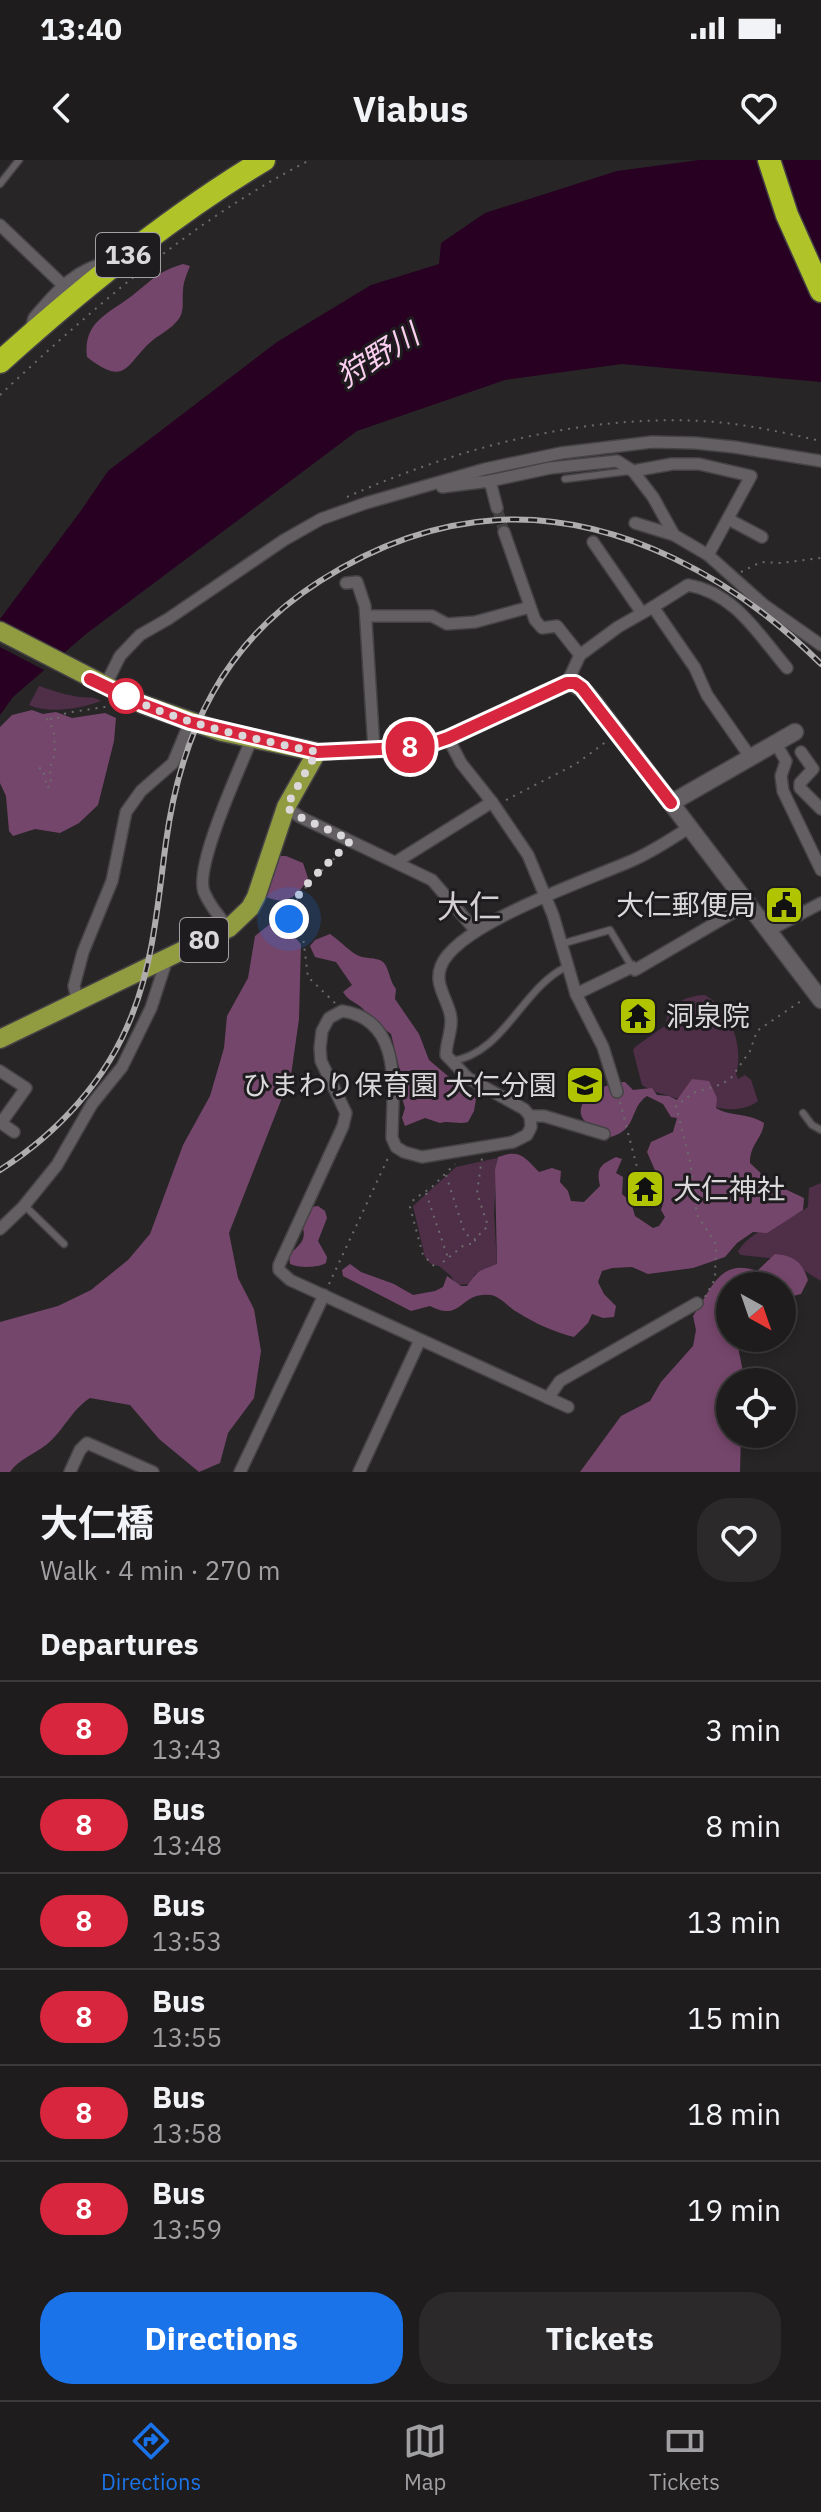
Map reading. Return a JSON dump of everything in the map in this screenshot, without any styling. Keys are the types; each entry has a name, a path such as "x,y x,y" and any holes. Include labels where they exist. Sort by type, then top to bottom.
{"highway":[{"name":"136","path":"0,362 121,260 220,186 264,160"},
{"path":"769,160 787,215 821,291"}],"main road":[{"path":"0,631 142,704 190,722 317,752 422,747 567,683 575,683 582,688 818,995"},
{"path":"671,803 795,732"},
{"name":"80","path":"0,1039 229,928 250,908 256,897 286,807 317,752"}],"street":[{"path":"0,225 63,285"},
{"path":"28,337 34,318 63,285 89,266 121,260"},
{"path":"98,682 140,635 284,540 337,513 485,469 561,453 652,442 721,445 821,461"},
{"path":"426,486 438,488 550,468 617,461 633,471 653,497 674,535"},
{"path":"633,471 672,464 699,464 751,476 708,555"},
{"path":"490,481 497,508"},
{"path":"728,519 762,537"},
{"path":"635,523 674,535 708,555 764,605 821,645"},
{"path":"504,532 530,607 542,628 557,626 580,655"},
{"path":"593,542 695,668 707,695 751,758"},
{"path":"346,583 357,582 366,616 374,749"},
{"path":"567,683 580,655 688,585 709,591 733,604 787,668"},
{"path":"366,616 432,616 447,624 475,622 530,607"},
{"path":"78,1003 74,986 83,952 112,881 126,812 141,791 173,763 190,722"},
{"path":"229,928 203,890 203,882 213,835 252,738"},
{"path":"448,738 461,763 528,855 576,994 603,1047 617,1092"},
{"path":"776,744 786,761 781,776 783,791 821,870"},
{"path":"801,752 813,769 800,783 800,788 821,809"},
{"path":"396,862 493,804"},
{"path":"286,807 300,817 432,880 475,930"},
{"path":"604,1134 544,1116 530,1116 514,1103 468,1078 450,1061 446,1055 446,1043 451,1015 438,976 447,955 475,930 633,860 690,827"},
{"path":"768,931 821,903"},
{"path":"576,994 632,967 635,970 748,904"},
{"path":"0,1229 24,1205 68,1148 92,1104 122,1067 151,1008 167,958"},
{"path":"530,1116 531,1127 527,1135 513,1142 422,1157 404,1152 392,1138 394,1067 389,1049 367,1021 358,1015 342,1011 329,1018 322,1031 321,1061 346,1113 279,1270 290,1280 568,1407"},
{"path":"0,1071 26,1088 1,1123 14,1132"},
{"path":"240,1472 324,1295"},
{"path":"548,1398 560,1381 697,1303"},
{"path":"359,1472 420,1340"},
{"path":"70,1472 80,1450 87,1443 153,1472"}],"lane":[{"path":"0,184 19,160"},
{"path":"565,479 633,471"},
{"path":"561,944 610,930 632,967"},
{"path":"450,1061 472,1057 549,978 566,967"},
{"path":"803,1113 812,1125 821,1130"},
{"path":"24,1205 64,1244"}],"path":[{"path":"0,395 117,291 199,226 310,160"},
{"path":"731,577 761,562 821,558"},
{"path":"39,768 43,769 47,788 51,785 50,767 55,754 54,731 46,717 55,720 66,713 112,706"},
{"path":"493,804 576,764 617,733"},
{"path":"342,1011 308,977 303,937 289,919 297,897 351,840"},
{"path":"697,1303 708,1295 712,1287 717,1255 713,1238 697,1215 690,1161 676,1106 693,1093 731,1078 750,1051 757,1031 818,995"},
{"path":"621,1104 638,1171"},
{"path":"324,1295 395,1144"},
{"path":"443,1262 464,1245 475,1243 488,1223 477,1193 482,1157 474,1159"},
{"path":"434,1266 423,1255 410,1207 414,1199 457,1162"},
{"path":"446,1174 465,1234 475,1239"},
{"path":"426,1191 448,1258"}],"shaded area":[{"path":"183,264 190,266 184,284 182,312 176,323 144,348 125,369 111,371 87,357 89,336 98,321 159,274"},
{"path":"39,686 101,701 65,709 37,708 29,705"},
{"path":"32,710 43,714 56,712 72,718 105,713 116,718 114,741 98,805 79,823 60,833 35,829 13,836 9,831 6,796 0,783 0,727 12,715"},
{"path":"277,856 303,863 308,878 300,891 283,900 263,895"},
{"path":"270,924 289,931 301,944 299,1019 291,1075 229,1233 238,1278 254,1309 261,1351 254,1398 228,1433 220,1463 199,1472 159,1439 130,1405 90,1398 46,1445 22,1460 10,1472 0,1472 0,1322 58,1306 91,1290 128,1260 150,1234 183,1145 210,1096 224,1048 227,1016 248,978 255,936"},
{"path":"330,934 358,955 384,963 396,989 395,999 419,1034 429,1060 469,1090 476,1099 468,1122 440,1123 425,1118 405,1126 400,1071 391,1034 345,995 343,992 352,985 336,962 315,957 310,946 315,940"},
{"path":"705,995 722,1010 733,1030 738,1052 736,1074 738,1079 745,1075 751,1080 758,1101 748,1106 732,1109 709,1106 642,1085 633,1050 635,1047 666,1025 670,1011 679,1002"},
{"path":"692,1079 709,1081 717,1098 716,1108 764,1123 750,1163 770,1182 804,1198 803,1210 767,1233 753,1232 737,1243 725,1257 693,1268 648,1274 632,1267 602,1271 598,1282 616,1306 614,1317 603,1318 592,1314 574,1337 537,1323 491,1295 473,1297 449,1311 430,1306 411,1311 343,1276 342,1270 350,1264 413,1295 443,1287 447,1276 461,1286 467,1286 480,1271 497,1264 495,1170 498,1157 505,1155 521,1156 539,1172 552,1168 561,1171 560,1182 568,1191 571,1201 584,1202 600,1186 599,1171 603,1165 616,1157 622,1159 616,1173 623,1177 622,1194 631,1202 635,1216 653,1228 659,1226 665,1217 661,1210 664,1200 659,1197 661,1184 647,1152 651,1142 673,1132 677,1118 671,1117 663,1104 647,1096 641,1101 630,1124 611,1137 583,1119 582,1105 594,1093 618,1082 625,1082 633,1090 652,1088 657,1095 677,1100"},
{"path":"497,1158 494,1213 497,1265 475,1274 470,1284 456,1285 451,1276 425,1257 413,1206 456,1167"},
{"path":"821,1183 821,1281 787,1260 741,1255 738,1252 760,1231 808,1207 809,1188"},
{"path":"318,1206 325,1211 327,1218 318,1241 327,1257 326,1263 308,1267 290,1264 289,1255 303,1239 302,1226 311,1207"},
{"path":"775,1254 788,1256 797,1261 808,1280 801,1294 796,1295 796,1272 725,1272 744,1268 757,1271"},
{"path":"716,1281 716,1352 739,1352 742,1368 716,1368 716,1448 741,1448 740,1472 580,1472 621,1416 650,1401 661,1382 693,1346 696,1330 693,1316"}],"water":[{"name":"狩野川","path":"699,160 821,160 821,382 622,364 505,380 357,431 86,634 13,697 0,715 0,619 108,471 277,342 371,285 439,264 441,243 485,213 617,171"}],"pier":[{"path":"0,620 66,656 48,672 0,647"}],"tunnel":[{"path":"497,508 504,532"}],"railway":[{"path":"0,1170 61,1122 95,1083 122,1039 145,973 173,802 196,727 233,661 286,605 320,581 382,548 450,526 497,520 542,521 587,528 631,540 713,580 752,605 821,664"}],"bus line":[{"name":"8","path":"90,679 142,704 190,722 317,752 422,747 567,683 575,683 671,803"}],"place":[{"name":"大仁郵便局","path":"784,905"},
{"name":"洞泉院","path":"638,1016"},
{"name":"ひまわり保育園 大仁分園","path":"585,1085"},
{"name":"大仁神社","path":"645,1189"}],"district":[{"name":"大仁","path":"469,907"}],"route":[{"path":"126,696 123,695 222,732 317,752 286,807 300,817 351,840 297,897 289,919"}]}
